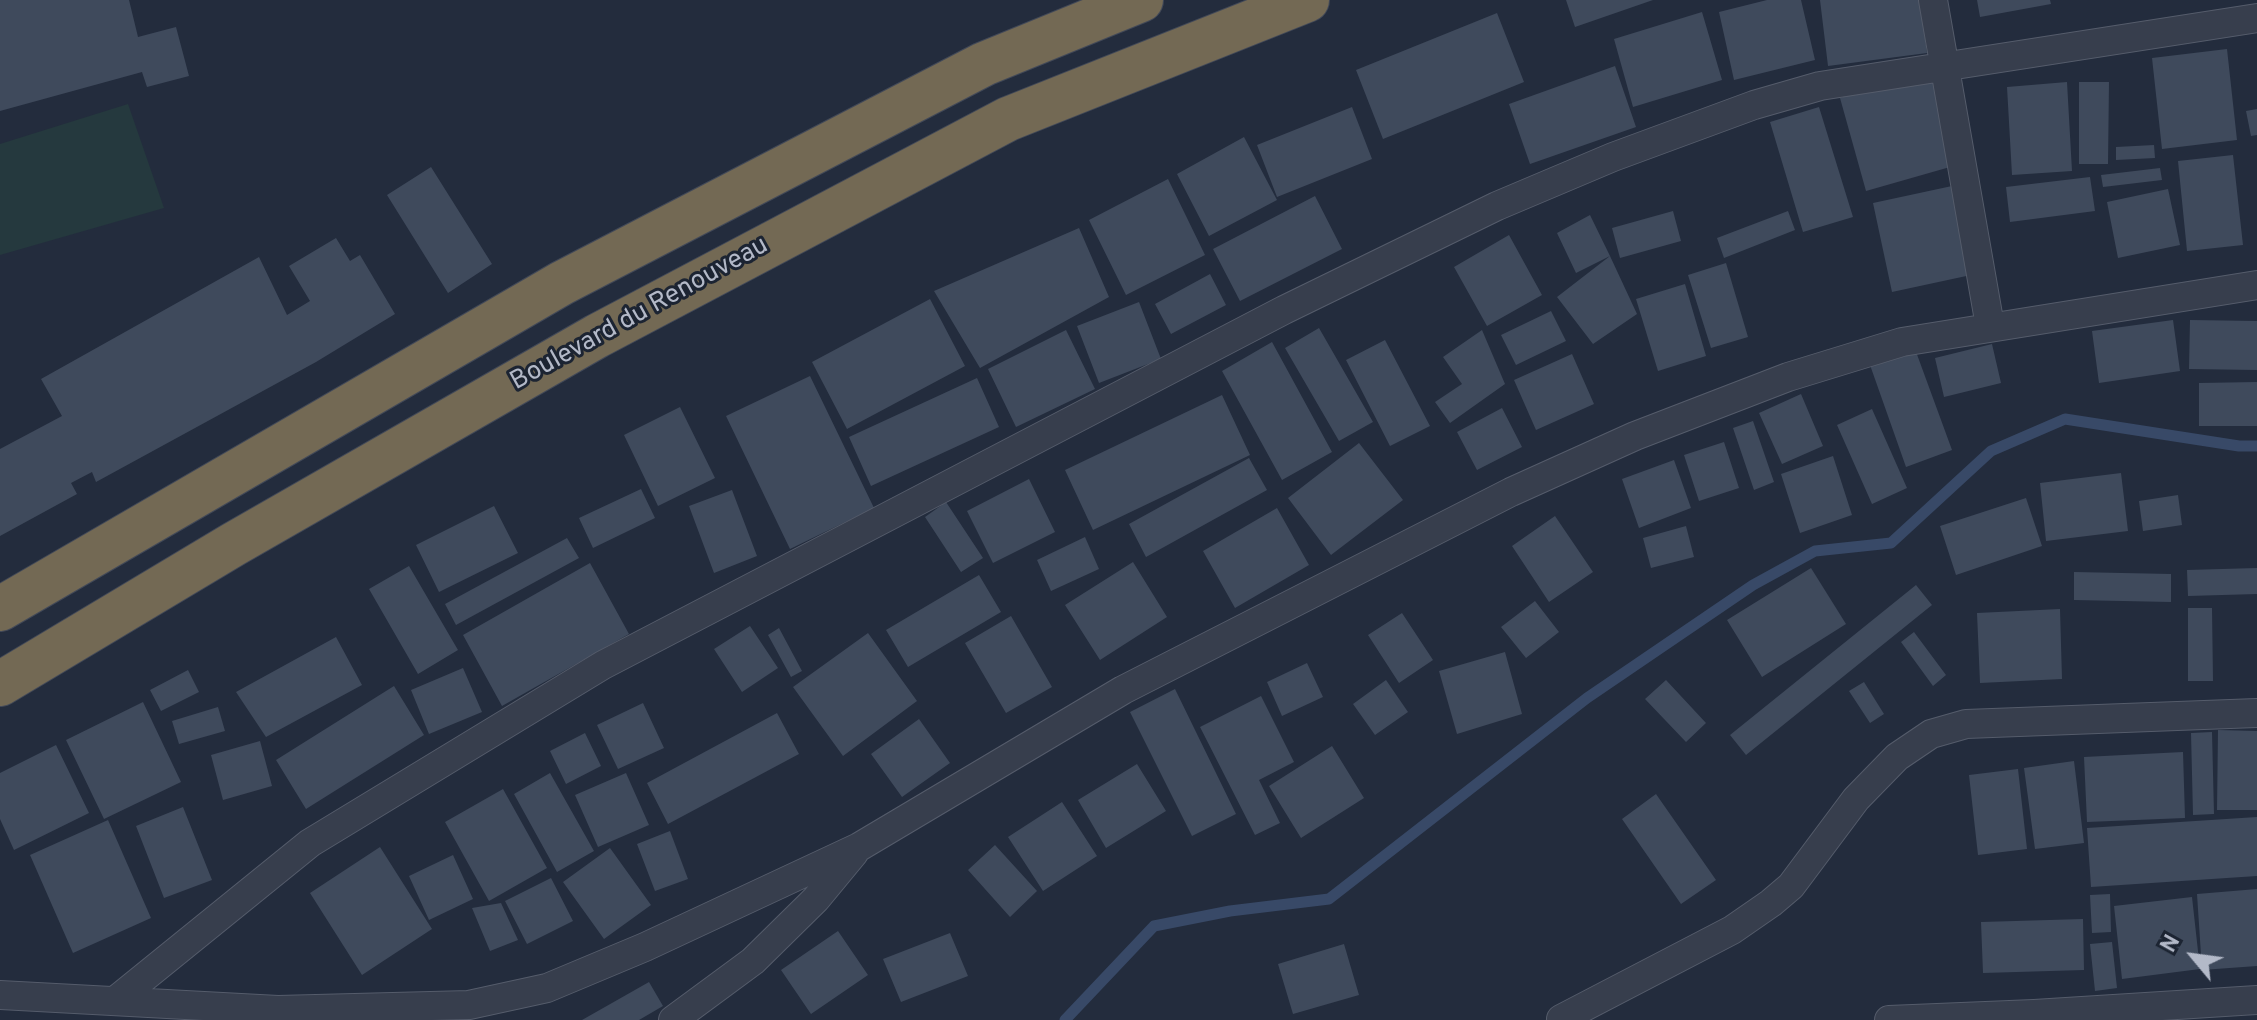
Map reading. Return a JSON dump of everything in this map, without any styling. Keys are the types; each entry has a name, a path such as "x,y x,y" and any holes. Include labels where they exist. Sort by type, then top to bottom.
{"highway":[{"path":"0,609 562,283 984,64 1141,0"},
{"name":"Boulevard du Renouveau","path":"0,684 234,544 597,336 1008,119 1307,0"},
{"path":"984,64 1008,119"},
{"path":"562,283 597,336"},
{"path":"201,492 234,544"}],"street":[{"path":"1933,0 1990,326"},
{"path":"115,1001 310,843 603,665 1284,310 1497,206 1613,157 1754,105 1820,86 2257,18"},
{"path":"0,995 45,1009 115,1001 278,1010 469,1005 547,988 645,947 859,847 1123,690 1525,486 1635,436 1788,377 1902,342 2257,285"},
{"path":"1561,1019 1732,930 1771,903 1791,886 1856,799 1897,757 1931,734 1966,724 2257,713"},
{"path":"673,1020 753,961 816,899 859,847"},
{"path":"1889,1020 2257,1000"},
{"path":"1548,1020 1584,1020"}],"green space":[{"path":"128,104 164,208 0,255 0,144"}],"building":[{"path":"0,0 129,0 138,37 176,27 189,76 147,87 142,72 0,111"},
{"path":"1566,0 1653,0 1575,27"},
{"path":"1767,0 1801,0 1815,60 1734,80 1719,12"},
{"path":"1820,0 1920,0 1927,53 1828,66"},
{"path":"1977,0 2050,0 2051,4 1980,17"},
{"path":"1702,12 1722,80 1633,107 1614,39"},
{"path":"1497,13 1524,82 1383,139 1356,70"},
{"path":"2227,49 2237,140 2162,149 2152,58"},
{"path":"1615,66 1636,127 1530,164 1509,104"},
{"path":"1932,71 1957,165 1866,191 1840,98"},
{"path":"2067,82 2072,171 2012,175 2007,87"},
{"path":"2079,82 2109,82 2108,164 2079,164"},
{"path":"1352,107 1372,159 1277,197 1257,145"},
{"path":"1819,107 1853,217 1803,232 1770,122"},
{"path":"2257,109 2257,135 2251,136 2246,111"},
{"path":"1244,137 1277,200 1209,236 1177,174"},
{"path":"2154,145 2155,158 2116,160 2116,147"},
{"path":"2233,155 2243,245 2187,251 2178,161"},
{"path":"431,167 492,264 448,293 387,195"},
{"path":"2160,168 2162,180 2103,187 2101,175"},
{"path":"2090,177 2095,211 2010,222 2006,187"},
{"path":"1168,179 1205,255 1126,295 1089,220"},
{"path":"1952,186 1971,275 1892,292 1873,203"},
{"path":"2168,189 2180,245 2118,258 2107,202"},
{"path":"1315,196 1342,249 1240,301 1213,249"},
{"path":"1673,211 1681,241 1620,258 1612,228"},
{"path":"1788,211 1795,230 1724,258 1717,238"},
{"path":"1590,215 1610,256 1576,273 1557,233"},
{"path":"1079,228 1109,297 980,368 934,291"},
{"path":"1509,235 1542,295 1487,326 1454,267"},
{"path":"336,238 350,261 360,255 395,314 316,362 96,482 92,472 71,483 77,494 0,536 0,449 62,416 41,379 259,257 287,315 310,301 289,266"},
{"path":"1610,256 1637,314 1593,344 1557,297"},
{"path":"1726,263 1748,337 1711,348 1688,275"},
{"path":"1210,274 1226,305 1171,334 1155,304"},
{"path":"1685,284 1706,356 1658,371 1636,299"},
{"path":"930,299 965,366 847,429 812,362"},
{"path":"1139,302 1161,359 1099,383 1077,326"},
{"path":"1551,311 1566,341 1516,365 1501,335"},
{"path":"2173,320 2180,371 2099,383 2092,331"},
{"path":"2190,320 2257,321 2257,370 2189,369"},
{"path":"1319,328 1373,422 1339,441 1285,348"},
{"path":"1066,330 1095,389 1016,427 988,369"},
{"path":"1482,330 1505,384 1450,423 1435,402 1462,384 1443,357"},
{"path":"1385,340 1430,426 1390,446 1346,360"},
{"path":"1272,342 1332,452 1282,480 1222,371"},
{"path":"1992,344 2001,383 1944,397 1935,358"},
{"path":"1915,349 1952,450 1906,467 1870,365"},
{"path":"1572,354 1594,404 1536,430 1514,380"},
{"path":"810,376 874,508 790,549 726,416"},
{"path":"977,378 999,427 871,486 849,437"},
{"path":"2257,382 2257,426 2199,426 2199,383"},
{"path":"1801,394 1823,446 1782,464 1759,413"},
{"path":"1222,395 1250,455 1093,530 1065,470"},
{"path":"680,407 715,478 658,506 624,435"},
{"path":"1502,408 1522,447 1477,470 1457,432"},
{"path":"1872,409 1907,488 1872,504 1837,425"},
{"path":"1753,421 1774,482 1754,490 1733,428"},
{"path":"1724,442 1739,488 1699,501 1684,455"},
{"path":"1359,443 1403,500 1331,555 1288,498"},
{"path":"1833,456 1852,515 1800,533 1781,474"},
{"path":"1249,458 1267,490 1146,557 1129,524"},
{"path":"1674,460 1691,508 1639,528 1622,479"},
{"path":"2121,473 2128,531 2046,541 2040,483"},
{"path":"1029,479 1055,532 993,563 967,511"},
{"path":"641,489 655,518 593,548 579,518"},
{"path":"732,490 757,556 714,573 689,506"},
{"path":"2178,495 2182,525 2143,531 2139,501"},
{"path":"2026,498 2042,546 1956,575 1940,526"},
{"path":"946,502 983,558 961,572 925,517"},
{"path":"494,506 518,553 439,592 416,545"},
{"path":"1277,508 1309,565 1235,608 1203,551"},
{"path":"1555,516 1593,572 1549,602 1512,546"},
{"path":"1686,526 1694,557 1651,568 1643,538"},
{"path":"1085,537 1099,569 1051,591 1037,560"},
{"path":"567,538 579,558 456,625 445,604"},
{"path":"1133,562 1167,617 1100,660 1065,605"},
{"path":"590,563 629,634 502,706 463,635"},
{"path":"409,566 458,650 418,674 369,589"},
{"path":"1811,568 1846,624 1762,677 1727,620"},
{"path":"2257,568 2257,594 2188,596 2187,570"},
{"path":"2074,572 2171,574 2171,602 2074,600"},
{"path":"979,575 1001,612 908,667 886,630"},
{"path":"1916,585 1932,605 1746,755 1730,735"},
{"path":"1535,601 1559,632 1526,658 1501,627"},
{"path":"2188,608 2212,608 2213,681 2188,681"},
{"path":"2060,609 2062,679 1980,683 1977,613"},
{"path":"1402,613 1433,660 1399,683 1368,635"},
{"path":"1011,616 1052,687 1006,713 965,643"},
{"path":"750,626 778,668 742,692 714,649"},
{"path":"779,628 802,671 791,677 768,635"},
{"path":"1914,632 1946,675 1933,686 1901,642"},
{"path":"868,633 917,701 843,756 793,687"},
{"path":"336,637 362,685 266,737 236,692"},
{"path":"1505,652 1522,714 1457,734 1439,671"},
{"path":"1307,663 1323,697 1282,716 1267,682"},
{"path":"463,668 482,712 429,734 411,690"},
{"path":"188,670 199,692 161,711 150,690"},
{"path":"1386,680 1408,712 1375,735 1353,704"},
{"path":"1666,680 1706,723 1686,742 1645,699"},
{"path":"1864,682 1884,714 1870,723 1849,691"},
{"path":"394,686 424,735 306,809 276,760"},
{"path":"1175,689 1236,814 1192,836 1130,712"},
{"path":"1261,696 1294,762 1259,780 1280,823 1255,835 1200,727"},
{"path":"143,702 181,782 104,819 66,740"},
{"path":"643,703 664,748 618,769 597,725"},
{"path":"218,707 225,731 179,744 172,721"},
{"path":"777,713 799,754 668,824 647,783"},
{"path":"919,719 950,763 902,797 871,754"},
{"path":"2218,730 2257,731 2257,810 2217,810"},
{"path":"2212,732 2214,814 2193,815 2191,733"},
{"path":"585,733 601,766 566,784 550,751"},
{"path":"260,741 272,786 223,800 211,755"},
{"path":"56,745 89,813 14,850 0,819 0,773"},
{"path":"1332,746 1364,798 1301,838 1269,786"},
{"path":"2183,752 2185,818 2087,822 2084,757"},
{"path":"2074,761 2084,843 2035,849 2024,768"},
{"path":"1137,764 1166,811 1106,848 1078,800"},
{"path":"2018,769 2027,849 1978,855 1969,775"},
{"path":"550,773 594,851 557,872 514,794"},
{"path":"626,773 649,825 598,847 575,795"},
{"path":"503,789 547,868 489,901 445,822"},
{"path":"1656,794 1716,880 1681,904 1622,819"},
{"path":"1062,802 1097,856 1043,891 1008,837"},
{"path":"183,807 212,880 164,898 136,826"},
{"path":"2257,817 2257,876 2091,887 2087,828"},
{"path":"108,820 151,918 73,953 30,855"},
{"path":"670,831 688,879 655,891 637,844"},
{"path":"995,845 1037,891 1010,917 968,870"},
{"path":"380,847 432,929 362,975 310,893"},
{"path":"610,848 651,905 604,939 563,882"},
{"path":"453,855 473,899 429,920 409,876"},
{"path":"551,878 573,921 527,944 505,901"},
{"path":"2257,889 2257,966 2202,970 2197,894"},
{"path":"2110,894 2111,932 2092,933 2090,895"},
{"path":"2192,897 2200,969 2122,979 2114,906"},
{"path":"501,903 518,940 490,951 472,908"},
{"path":"2083,919 2084,970 1983,973 1981,922"},
{"path":"838,931 868,975 811,1014 781,970"},
{"path":"950,933 968,976 901,1002 883,959"},
{"path":"2112,942 2117,988 2095,991 2090,944"},
{"path":"1344,944 1359,995 1293,1014 1278,964"},
{"path":"649,982 663,1006 639,1020 582,1020"}],"waterway":[{"path":"1065,1020 1154,926 1230,911 1329,899 1587,698 1753,585 1815,551 1891,543 1991,451 2065,419 2239,446 2257,446"}]}
